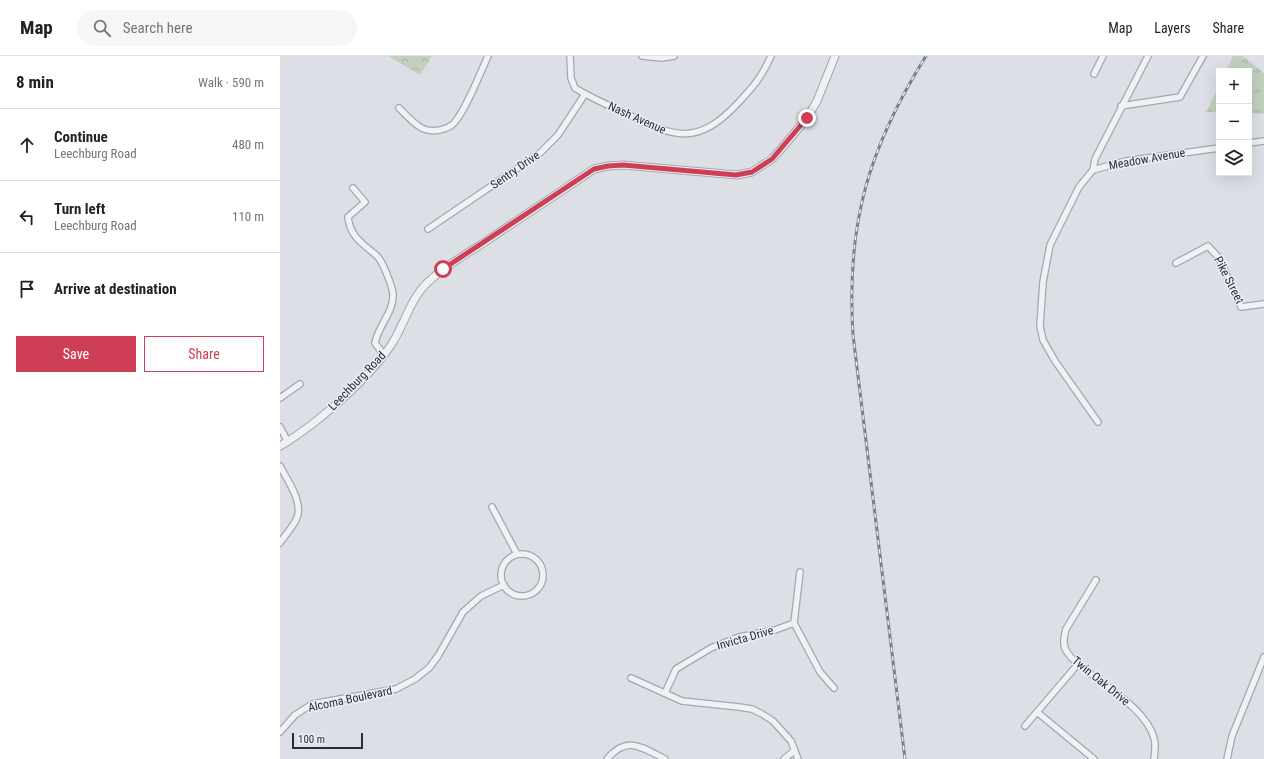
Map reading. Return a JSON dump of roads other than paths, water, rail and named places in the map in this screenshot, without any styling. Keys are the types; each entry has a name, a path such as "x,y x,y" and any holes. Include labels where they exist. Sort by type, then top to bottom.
{"street":[{"path":"399,108 420,128 437,131 448,127 453,124 461,112 488,56"},
{"name":"Nash Avenue","path":"570,56 572,83 575,88 658,129 673,133 697,132 711,127 729,112 758,82 771,56"},
{"path":"642,56 662,58 674,56"},
{"name":"Leechburg Road","path":"280,446 316,422 384,355 403,325 412,302 428,282 443,269 594,169 623,165 736,175 752,172 763,165 782,148 807,118 817,101 835,56"},
{"path":"1094,74 1102,56"},
{"path":"1093,170 1095,159 1148,56"},
{"path":"1121,106 1180,97 1203,56"},
{"name":"Sentry Drive","path":"428,229 540,153 558,135 585,94"},
{"path":"1252,143 1264,141"},
{"name":"Meadow Avenue","path":"1098,422 1052,356 1043,340 1040,326 1043,282 1050,245 1079,187 1093,170 1126,161 1216,148"},
{"path":"353,188 365,202 348,217 349,224 355,237 377,256 382,263 393,293 392,304 375,343 384,355"},
{"name":"Pike Street","path":"1176,263 1208,246 1219,258 1241,307 1264,304"},
{"path":"280,398 300,384"},
{"path":"280,427 288,442"},
{"path":"280,466 294,493 298,508 296,519 280,543"},
{"path":"492,507 517,554"},
{"path":"517,554 524,554 534,558 542,569 542,581 536,591 522,595 509,591 504,585 501,575 502,568 507,560 517,554"},
{"path":"800,572 794,622 820,672 834,688"},
{"name":"Twin Oak Drive","path":"1096,580 1066,629 1064,638 1067,653 1078,664 1137,710 1146,721 1155,738 1154,759"},
{"name":"Alcoma Boulevard","path":"280,732 295,715 312,704 396,689 415,679 429,668 438,656 463,612 481,596 504,585"},
{"name":"Invicta Drive","path":"665,693 676,669 711,648 734,639 775,630 794,622"},
{"path":"1227,759 1232,736 1264,657"},
{"path":"1025,726 1078,664"},
{"path":"631,678 682,701 739,707 757,712 773,721 783,731 791,741 798,759"},
{"path":"1037,712 1094,759"},
{"path":"607,759 617,748 628,744 643,748 665,759"},
{"path":"784,759 794,751"}],"railway":[{"path":"905,759 853,335 853,258 865,189 876,156 889,123 926,56"}]}
